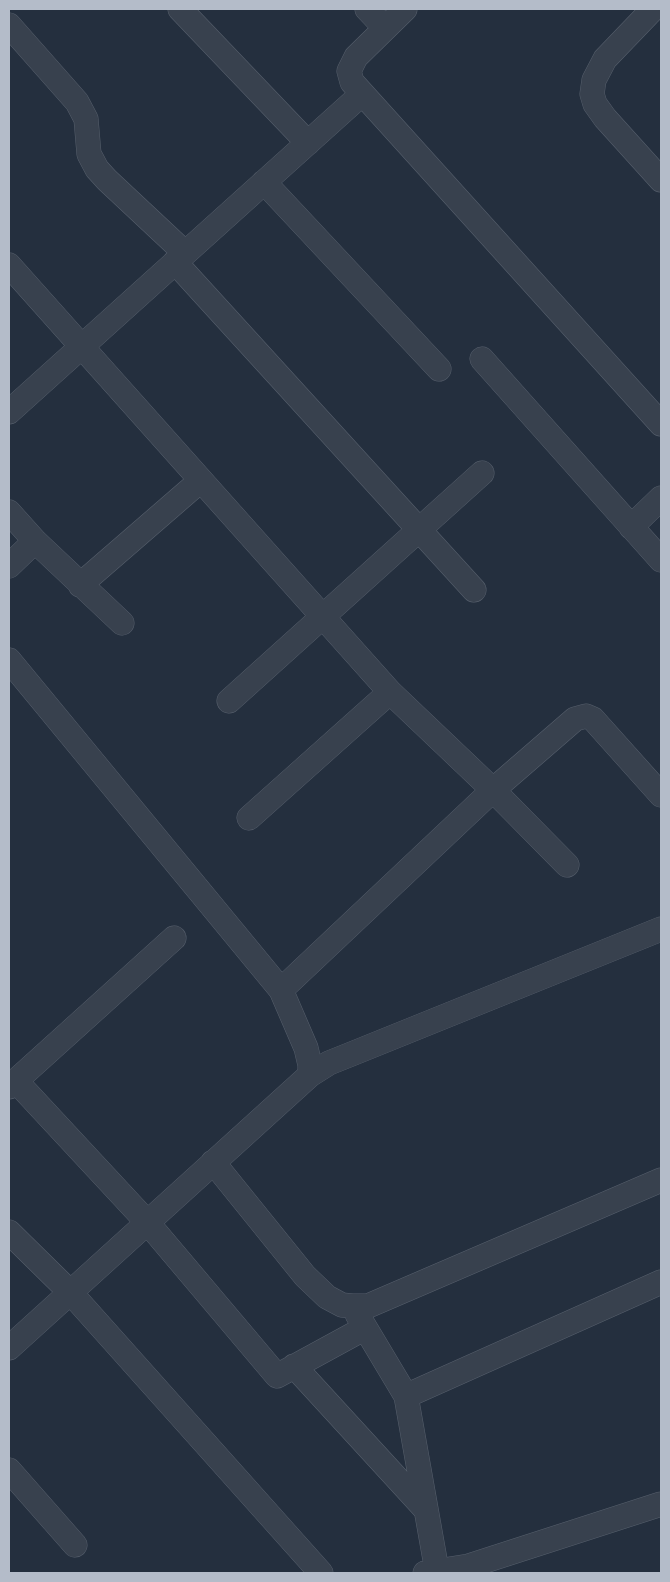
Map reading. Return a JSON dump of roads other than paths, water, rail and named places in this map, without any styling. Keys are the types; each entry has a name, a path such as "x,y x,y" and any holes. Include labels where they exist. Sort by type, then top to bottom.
{"street":[{"path":"180,9 308,143"},
{"path":"367,9 385,28"},
{"path":"405,9 356,57 349,71 352,82 661,424"},
{"path":"653,9 605,59 594,80 592,94 595,104 605,118 661,180"},
{"path":"9,25 77,102 86,119 89,154 97,169 180,258 474,590"},
{"path":"12,402 81,346 362,94"},
{"path":"264,182 438,369"},
{"path":"9,265 390,692 494,790 567,865"},
{"path":"482,359 661,560"},
{"path":"229,701 482,473"},
{"path":"80,585 200,481"},
{"path":"631,527 661,498"},
{"path":"9,512 35,541 122,623"},
{"path":"9,566 35,541"},
{"path":"9,660 281,990 306,1048 310,1075"},
{"path":"249,818 390,692"},
{"path":"281,990 494,790 575,719 586,716 594,719 661,795"},
{"path":"9,1348 310,1075 349,1055 661,929"},
{"path":"174,938 12,1084 147,1222 277,1376 365,1328"},
{"path":"213,1162 305,1276 327,1297 342,1305 352,1306 368,1306 661,1180"},
{"path":"9,1232 70,1292 321,1573"},
{"path":"406,1396 661,1282"},
{"path":"352,1306 406,1396 426,1510 431,1572 469,1566 661,1504"},
{"path":"294,1366 426,1510"},
{"path":"9,1470 75,1545"}]}
